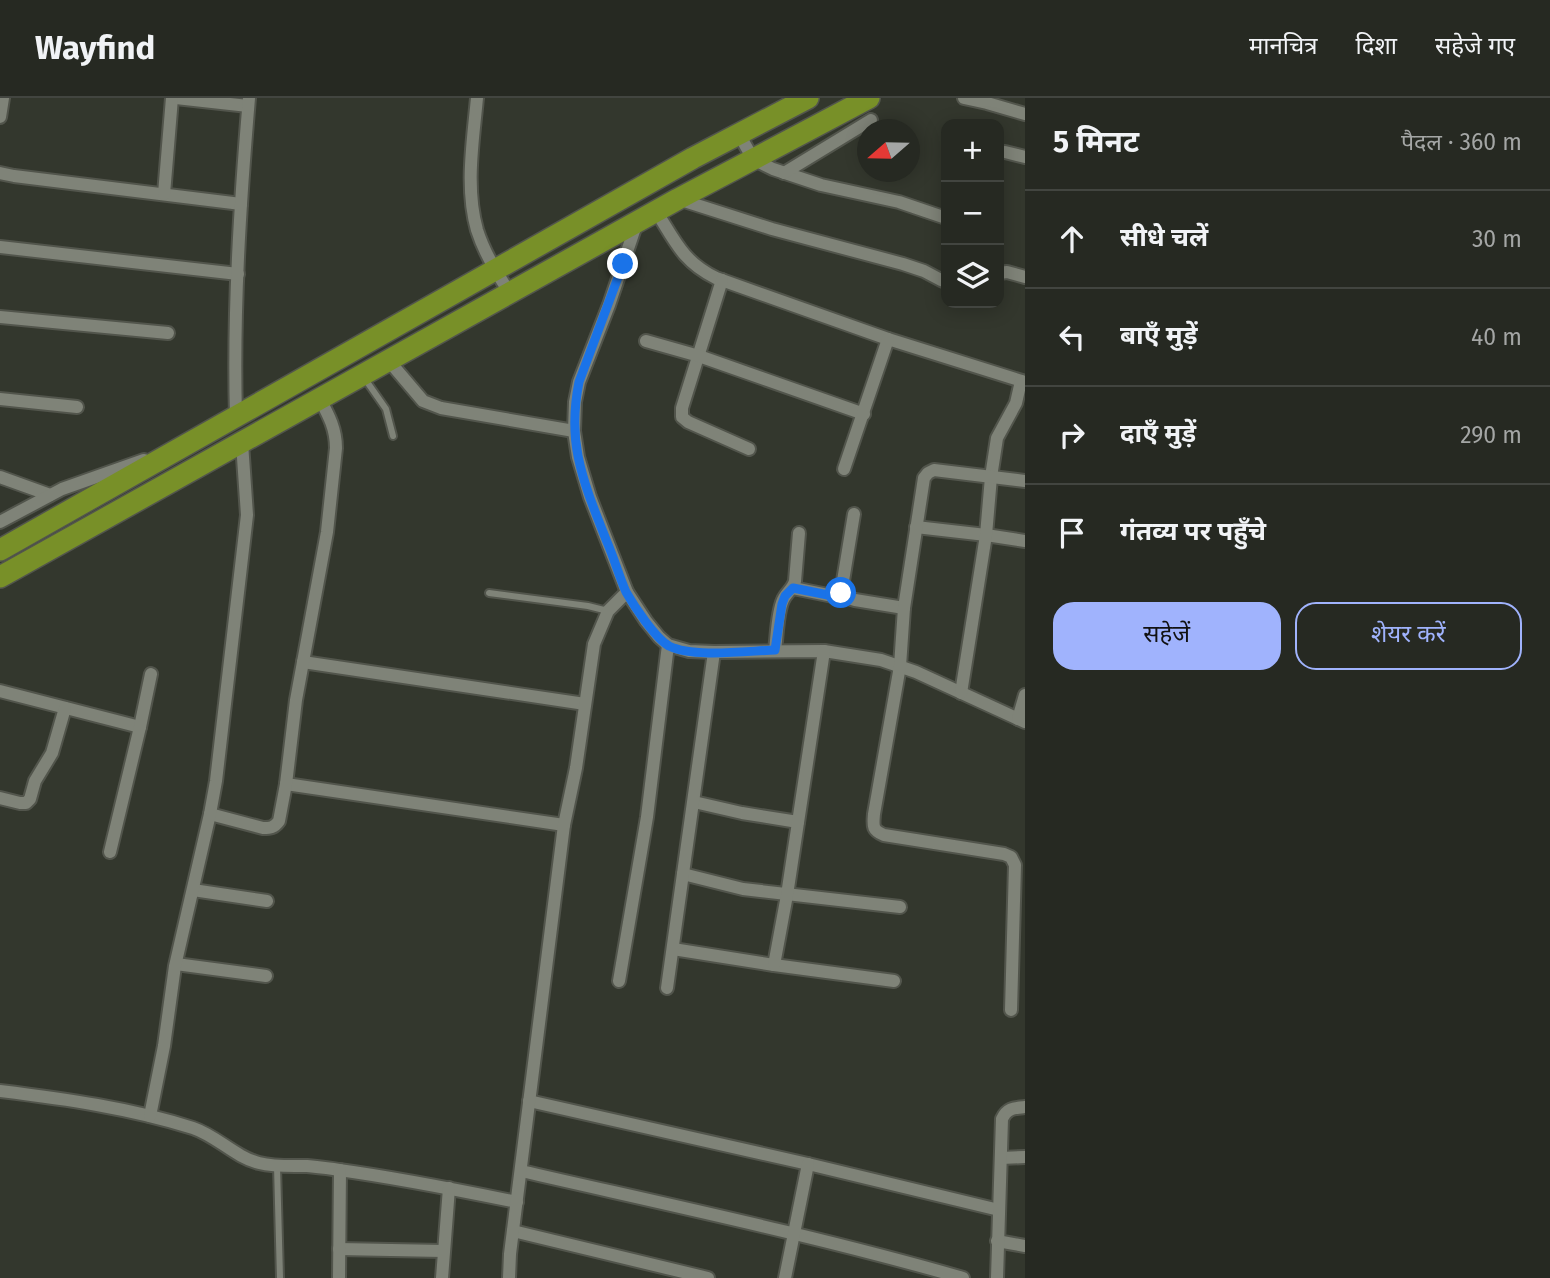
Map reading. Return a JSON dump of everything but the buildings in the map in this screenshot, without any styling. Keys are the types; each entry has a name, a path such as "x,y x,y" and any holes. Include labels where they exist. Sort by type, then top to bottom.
{"highway":[{"path":"0,550 693,158 808,98"},
{"path":"0,577 656,211 869,98"}],"street":[{"path":"0,117 3,98"},
{"path":"164,194 174,98 248,102 238,274 236,417"},
{"path":"477,98 472,148 472,201 478,232 495,270 510,293"},
{"path":"964,98 1025,114"},
{"path":"784,173 857,129"},
{"path":"739,134 753,159 784,173 821,185 900,202 941,216"},
{"path":"1005,152 1025,157"},
{"path":"0,173 241,204"},
{"path":"678,199 772,229 904,264 941,279"},
{"path":"656,211 681,252 692,264 722,280 888,339 1023,382 1016,403 997,438 986,535 961,693"},
{"path":"637,222 579,382 575,402 575,431 578,457 590,497 627,592 659,637 668,645 689,651 824,651 872,659 900,666 1021,721 1025,695"},
{"path":"0,247 238,274"},
{"path":"1004,272 1025,277"},
{"path":"722,280 682,408 682,416 688,422 749,449"},
{"path":"0,317 168,333"},
{"path":"844,469 888,339"},
{"path":"646,341 699,356 864,414"},
{"path":"390,361 418,396 429,404 575,431"},
{"path":"0,398 77,407"},
{"path":"210,814 263,828 276,826 279,821 296,700 327,532 336,448 336,434 320,399"},
{"path":"150,1116 176,964 210,814 217,770 247,515 242,443"},
{"path":"0,522 86,479 181,447"},
{"path":"1010,1010 1015,865 1011,857 893,837 877,832 873,825 900,666 904,608 924,478 934,470 1025,481"},
{"path":"0,477 50,495"},
{"path":"839,595 843,589 854,514"},
{"path":"916,527 1025,541"},
{"path":"775,650 782,604 795,581 799,533"},
{"path":"793,588 904,608"},
{"path":"509,1278 564,825 576,768 594,644 608,611 627,592"},
{"path":"619,981 647,817 668,645"},
{"path":"774,965 824,651"},
{"path":"667,988 714,652"},
{"path":"303,662 585,704"},
{"path":"110,852 151,674"},
{"path":"0,691 140,727"},
{"path":"0,798 20,803 26,803 30,799 35,781 52,753 65,708"},
{"path":"286,784 564,825"},
{"path":"694,802 798,822"},
{"path":"684,874 725,886 900,907"},
{"path":"193,890 267,901"},
{"path":"673,949 894,981"},
{"path":"176,964 266,976"},
{"path":"0,1091 73,1100 197,1129 258,1163 340,1170 517,1202"},
{"path":"529,1101 999,1210"},
{"path":"997,1278 1002,1119 1005,1112 1016,1107 1025,1107"},
{"path":"1001,1158 1025,1157"},
{"path":"785,1278 808,1164"},
{"path":"339,1278 340,1170"},
{"path":"521,1171 795,1234 963,1278"},
{"path":"442,1278 449,1188"},
{"path":"513,1231 708,1278"},
{"path":"997,1241 1025,1246"},
{"path":"339,1249 443,1251"}],"lane":[{"path":"363,376 386,410 393,436"},
{"path":"489,593 608,611"},
{"path":"277,1166 280,1278"}],"route":[{"path":"623,264 579,382 575,402 575,431 578,457 590,497 627,592 646,621 668,645 689,651 775,650 782,604 793,588 833,596 841,593"}]}
